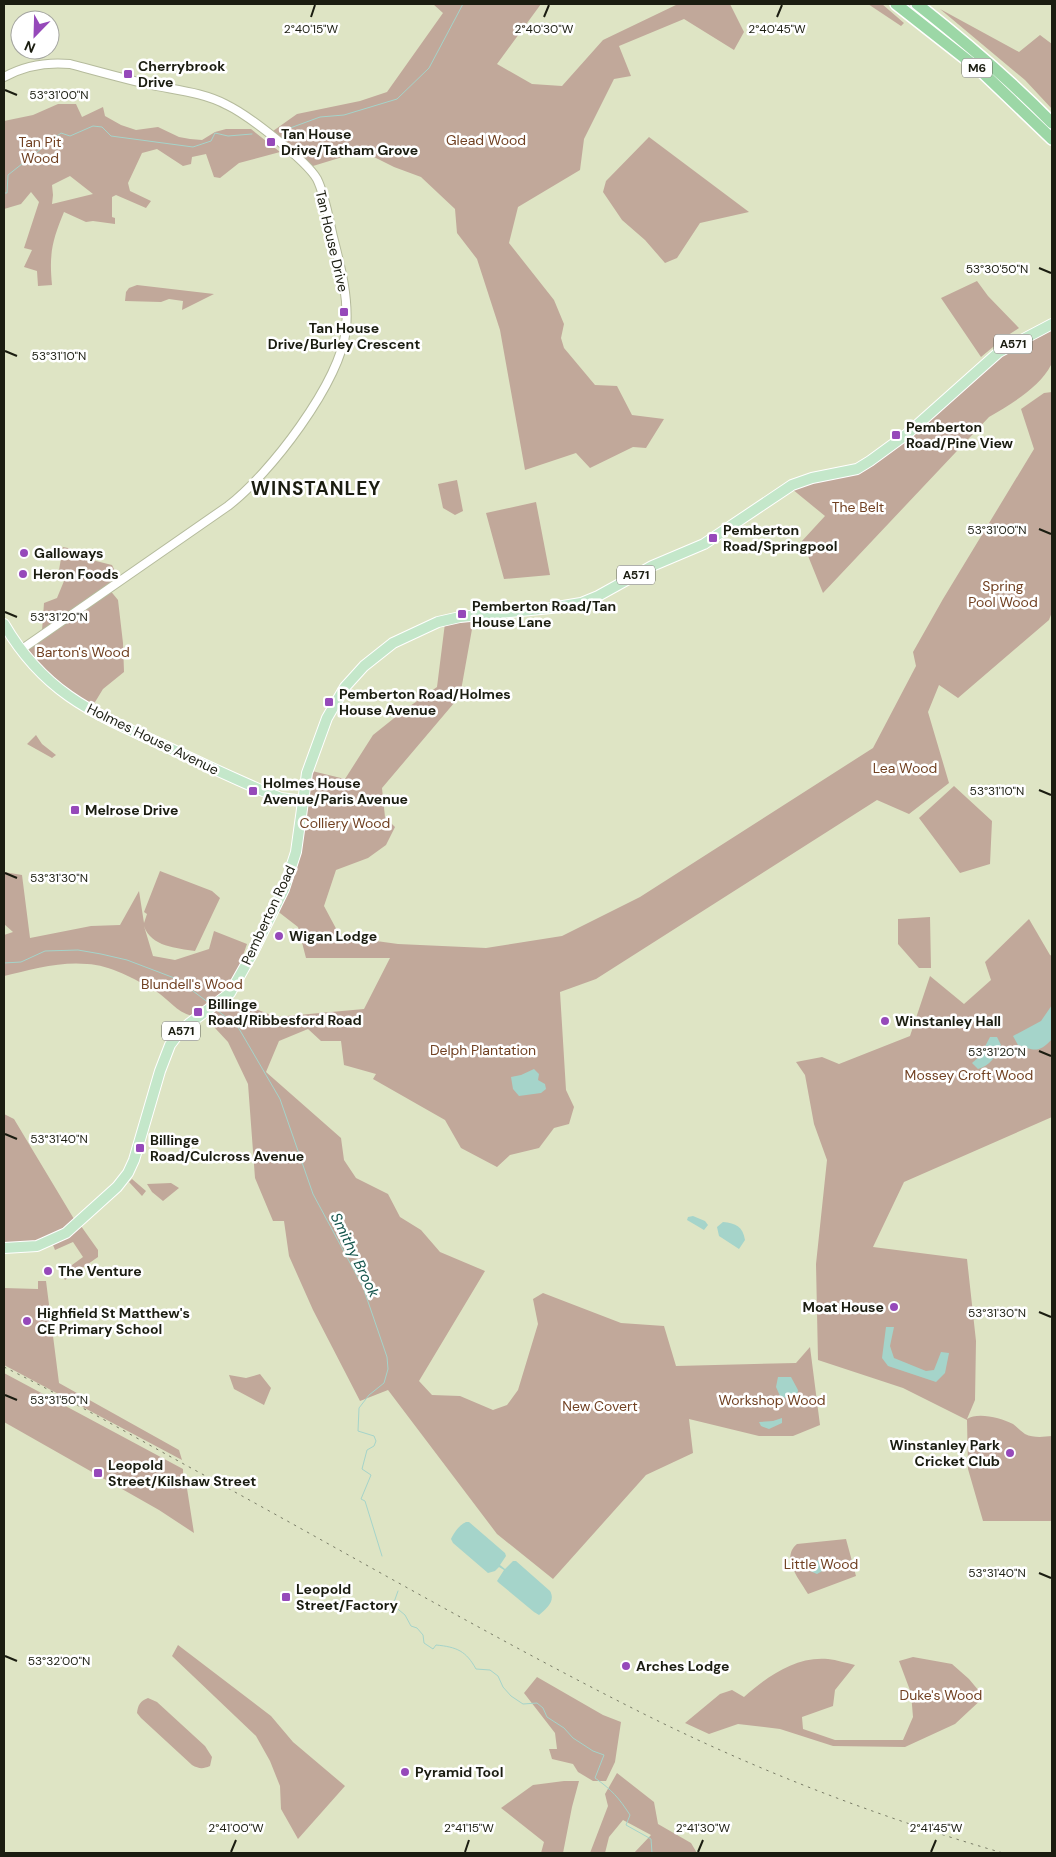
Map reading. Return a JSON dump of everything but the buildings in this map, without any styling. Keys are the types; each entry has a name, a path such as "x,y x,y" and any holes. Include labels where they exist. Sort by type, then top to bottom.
{"highway":[{"name":"M6","path":"896,4 980,70 1052,139"},
{"name":"M6","path":"916,4 963,40 1023,93 1052,123"}],"main road":[{"name":"Pemberton Road","path":"4,1248 26,1248 49,1242 66,1233 117,1187 131,1167 160,1071 170,1045 190,1023 230,993 284,889 296,852 307,773 327,718 337,698 364,666 393,642 424,627 449,619 581,603 598,596 652,566 704,544 792,485 812,478 850,472 863,466 914,428 999,352 1052,324"},
{"name":"Holmes House Avenue","path":"4,624 38,671 63,693 101,717 263,792 281,798 303,801"},
{"path":"263,792 287,796 293,794 300,787 307,773"},
{"path":"281,798 294,809 300,822"}],"street":[{"name":"Tan House Drive","path":"5,75 38,65 70,64 148,84 203,95 227,104 239,112 287,150 316,179 343,278 347,313 344,341 330,379 296,431 253,484 228,506 22,649"}],"green space":[{"name":"Glead Wood","path":"433,4 541,4 497,64 532,84 562,86 603,40 678,4 730,4 744,32 734,50 684,19 619,46 631,76 614,79 584,139 580,170 518,207 509,243 554,300 564,324 561,338 564,348 595,385 617,386 632,415 664,419 646,448 633,447 590,468 576,453 525,470 500,330 477,259 457,233 455,209 421,177 394,167 362,151 313,166 273,131 297,114 360,101 387,92 443,13"},
{"path":"868,4 882,4 904,23 901,26"},
{"path":"940,9 1019,52 1040,35 1052,44 1052,109 1025,80"},
{"name":"Tan Pit Wood","path":"58,104 76,104 82,117 103,107 105,116 121,125 136,130 158,127 179,137 202,140 215,132 226,129 251,129 280,152 239,163 220,178 214,177 206,154 192,157 191,164 183,166 157,149 142,153 128,183 130,191 151,201 146,208 116,195 112,197 112,217 115,218 115,224 86,222 64,212 52,248 52,285 38,286 37,271 24,267 32,250 24,248 39,202 31,192 21,204 4,209 4,121 33,115","holes":["70,176 93,194 52,204 52,185"]},
{"path":"649,137 749,212 700,223 677,258 665,263 645,240 622,220 603,192 606,181"},
{"path":"977,281 988,296 1019,328 981,357 941,298"},
{"path":"137,285 214,294 182,310 183,301 169,299 161,302 125,301 126,292 129,288"},
{"name":"The Belt","path":"1052,326 1052,361 1040,381 1015,401 989,417 823,593 802,541 825,516 792,489 865,468 999,354"},
{"path":"1052,392 1052,612 1049,620 958,698 939,685 928,712 949,783 909,814 877,800 596,979 560,992 566,1090 574,1107 569,1124 554,1128 539,1148 510,1155 497,1167 461,1148 445,1120 373,1079 376,1074 344,1065 341,1041 321,1041 308,1029 279,1041 266,1072 341,1138 344,1160 356,1178 388,1194 400,1217 421,1230 440,1252 485,1271 419,1381 432,1395 460,1396 493,1410 507,1405 518,1390 538,1324 533,1299 543,1293 621,1323 664,1326 676,1366 796,1363 810,1347 820,1425 793,1436 759,1436 689,1419 693,1453 646,1475 553,1579 497,1534 388,1390 360,1401 313,1310 289,1256 284,1221 273,1221 255,1178 248,1084 228,1042 203,1015 226,997 276,1017 364,1009 390,958 306,958 298,927 276,910 307,798 312,771 345,779 373,735 437,687 445,623 474,618 460,696 382,788 385,817 395,827 386,845 368,858 336,870 324,906 340,936 398,944 486,948 562,936 640,897 873,748 916,666 913,652 1034,449 1021,409 1044,393"},
{"path":"457,480 463,511 455,515 443,508 438,484"},
{"path":"536,502 550,575 504,579 486,513"},
{"name":"Barton's Wood","path":"63,547 92,560 112,565 120,581 109,589 118,600 124,672 103,689 92,707 51,680 22,645 42,631 44,603 57,598 64,581 59,570"},
{"path":"36,735 42,744 56,755 52,758 27,744"},
{"path":"954,786 992,821 990,864 960,873 919,818"},
{"name":"Blundell's Wood","path":"160,871 212,891 220,898 195,951 158,942 147,933 144,926 153,956 175,960 209,949 214,931 247,944 230,992 192,1016 181,1011 159,993 139,981 122,973 96,965 77,963 56,965 4,976 4,935 13,932 4,924 4,872 22,875 30,938 91,926 120,925 139,891 144,923 147,914 144,912"},
{"path":"930,917 931,968 919,968 898,944 898,919"},
{"name":"Mossey Croft Wood","path":"1029,919 1052,956 1052,1117 904,1182 873,1247 967,1259 976,1341 975,1400 967,1419 977,1416 990,1417 1013,1424 1028,1435 1038,1437 1052,1436 1052,1521 983,1521 968,1469 967,1420 903,1388 818,1360 816,1264 827,1160 814,1124 805,1075 796,1062 822,1057 839,1064 910,1036 930,976 964,1004 991,980 985,962"},
{"path":"4,1114 14,1119 74,1219 49,1237 34,1241 4,1244"},
{"path":"132,1179 146,1191 142,1196 129,1182"},
{"path":"171,1183 179,1188 163,1201 152,1192 147,1184"},
{"path":"81,1226 98,1250 98,1257 65,1280 61,1273 83,1257 73,1242 55,1250 53,1245"},
{"name":"Highfield St Matthew's CE Primary School","path":"38,1281 46,1281 59,1383 179,1450 182,1460 4,1365 4,1288 38,1289"},
{"path":"4,1373 183,1469 183,1478 186,1482 194,1533 159,1510 4,1422"},
{"path":"260,1374 271,1388 264,1405 234,1389 229,1375 246,1378"},
{"name":"Little Wood","path":"846,1539 856,1576 808,1594 793,1569 790,1556 792,1550 797,1544"},
{"path":"178,1645 271,1716 293,1742 345,1786 298,1839 281,1809 280,1786 270,1761 256,1736 172,1656"},
{"name":"Duke's Wood","path":"913,1657 952,1664 969,1679 984,1697 955,1724 905,1747 833,1746 780,1729 738,1724 709,1734 685,1723 720,1694 732,1690 744,1697 772,1675 793,1664 816,1659 828,1659 855,1665 835,1690 833,1706 802,1717 803,1729 835,1740 903,1740 913,1717 911,1693 899,1661"},
{"path":"537,1677 603,1715 621,1722 615,1762 606,1781 593,1781 578,1772 573,1764 552,1759 549,1749 557,1749 555,1733 524,1693"},
{"path":"148,1698 157,1702 205,1746 212,1757 210,1766 201,1768 192,1765 141,1718 137,1713 138,1708 141,1702"},
{"path":"617,1773 654,1802 658,1824 691,1843 697,1853 634,1853 651,1835 623,1820 609,1837 605,1853 590,1853 608,1806 605,1794"},
{"path":"579,1781 563,1853 541,1853 544,1842 501,1808 533,1785"}],"water":[{"path":"1052,1005 1052,1039 1044,1047 1036,1050 1018,1045 1013,1036 1041,1021"},
{"path":"990,1037 997,1037 1001,1045 992,1060 986,1066 978,1069 972,1063 980,1056"},
{"path":"534,1069 539,1074 538,1080 545,1084 546,1089 541,1093 519,1096 513,1089 511,1077"},
{"path":"693,1216 705,1221 708,1225 704,1230 687,1220 688,1217"},
{"path":"723,1222 738,1226 743,1232 745,1240 739,1249 719,1236 717,1227"},
{"path":"886,1327 894,1327 890,1346 894,1358 926,1371 934,1370 941,1352 949,1353 945,1373 936,1382 888,1366 882,1358"},
{"path":"778,1377 791,1377 798,1390 797,1397 790,1399 780,1396 776,1387"},
{"path":"782,1418 782,1423 769,1429 761,1426 759,1422 773,1421"},
{"path":"466,1522 469,1522 505,1553 506,1556 500,1565 505,1569 513,1561 516,1561 550,1591 552,1595 551,1601 539,1615 497,1581 504,1570 499,1567 495,1571 488,1573 453,1543 451,1539 454,1534"},
{"path":"821,1558 828,1561 831,1566 817,1574 810,1571 815,1562"}],"waterway":[{"path":"282,131 320,117 344,115 397,99 429,68 463,4"},
{"path":"4,193 7,193 8,175 61,133 70,136 93,126 102,127 111,136 193,147 211,141 215,133 228,136 252,134"},
{"name":"Smithy Brook","path":"4,963 21,962 45,951 78,950 101,954 127,960 177,979 209,1003"},
{"name":"Smithy Brook","path":"217,1010 238,1027 280,1099 313,1194 363,1287 387,1357 388,1369 384,1383 369,1395 359,1408 358,1431 374,1436 376,1441 374,1446 367,1450 362,1469 371,1475 361,1499 365,1501 382,1556"},
{"name":"Smithy Brook","path":"398,1591 393,1605 405,1615 411,1626 417,1628 423,1635 424,1643 433,1649 436,1645 460,1651 476,1669 490,1670 498,1676 503,1687 511,1696 523,1704 537,1703 543,1708 547,1717 564,1728 573,1738 593,1751 604,1755 595,1778 615,1795 630,1815 626,1825 651,1839 652,1853"}],"railway":[{"path":"4,1367 98,1416 525,1652 682,1733 772,1772 863,1808 1003,1853"}],"place":[{"name":"Cherrybrook Drive","path":"128,74"},
{"name":"Tan House Drive/Tatham Grove","path":"271,142"},
{"name":"Tan House Drive/Burley Crescent","path":"344,312"},
{"name":"Pemberton Road/Pine View","path":"896,435"},
{"name":"Pemberton Road/Springpool","path":"713,538"},
{"name":"Galloways","path":"24,553"},
{"name":"Heron Foods","path":"23,574"},
{"name":"Pemberton Road/Tan House Lane","path":"462,614"},
{"name":"Pemberton Road/Holmes House Avenue","path":"329,702"},
{"name":"Holmes House Avenue/Paris Avenue","path":"253,791"},
{"name":"Melrose Drive","path":"75,810"},
{"name":"Wigan Lodge","path":"279,936"},
{"name":"Billinge Road/Ribbesford Road","path":"198,1012"},
{"name":"Winstanley Hall","path":"885,1021"},
{"name":"Billinge Road/Culcross Avenue","path":"140,1148"},
{"name":"The Venture","path":"48,1271"},
{"name":"Moat House","path":"894,1307"},
{"name":"Highfield St Matthew's CE Primary School","path":"27,1321"},
{"name":"Winstanley Park Cricket Club","path":"1010,1453"},
{"name":"Leopold Street/Kilshaw Street","path":"98,1473"},
{"name":"Leopold Street/Factory","path":"286,1597"},
{"name":"Arches Lodge","path":"626,1666"},
{"name":"Pyramid Tool","path":"405,1772"}],"district":[{"name":"WINSTANLEY","path":"316,488"}],"park label":[{"name":"Spring Pool Wood","path":"1003,594"},
{"name":"Lea Wood","path":"905,768"},
{"name":"Colliery Wood","path":"345,823"},
{"name":"Delph Plantation","path":"483,1050"},
{"name":"Workshop Wood","path":"772,1400"},
{"name":"New Covert","path":"600,1406"}]}
